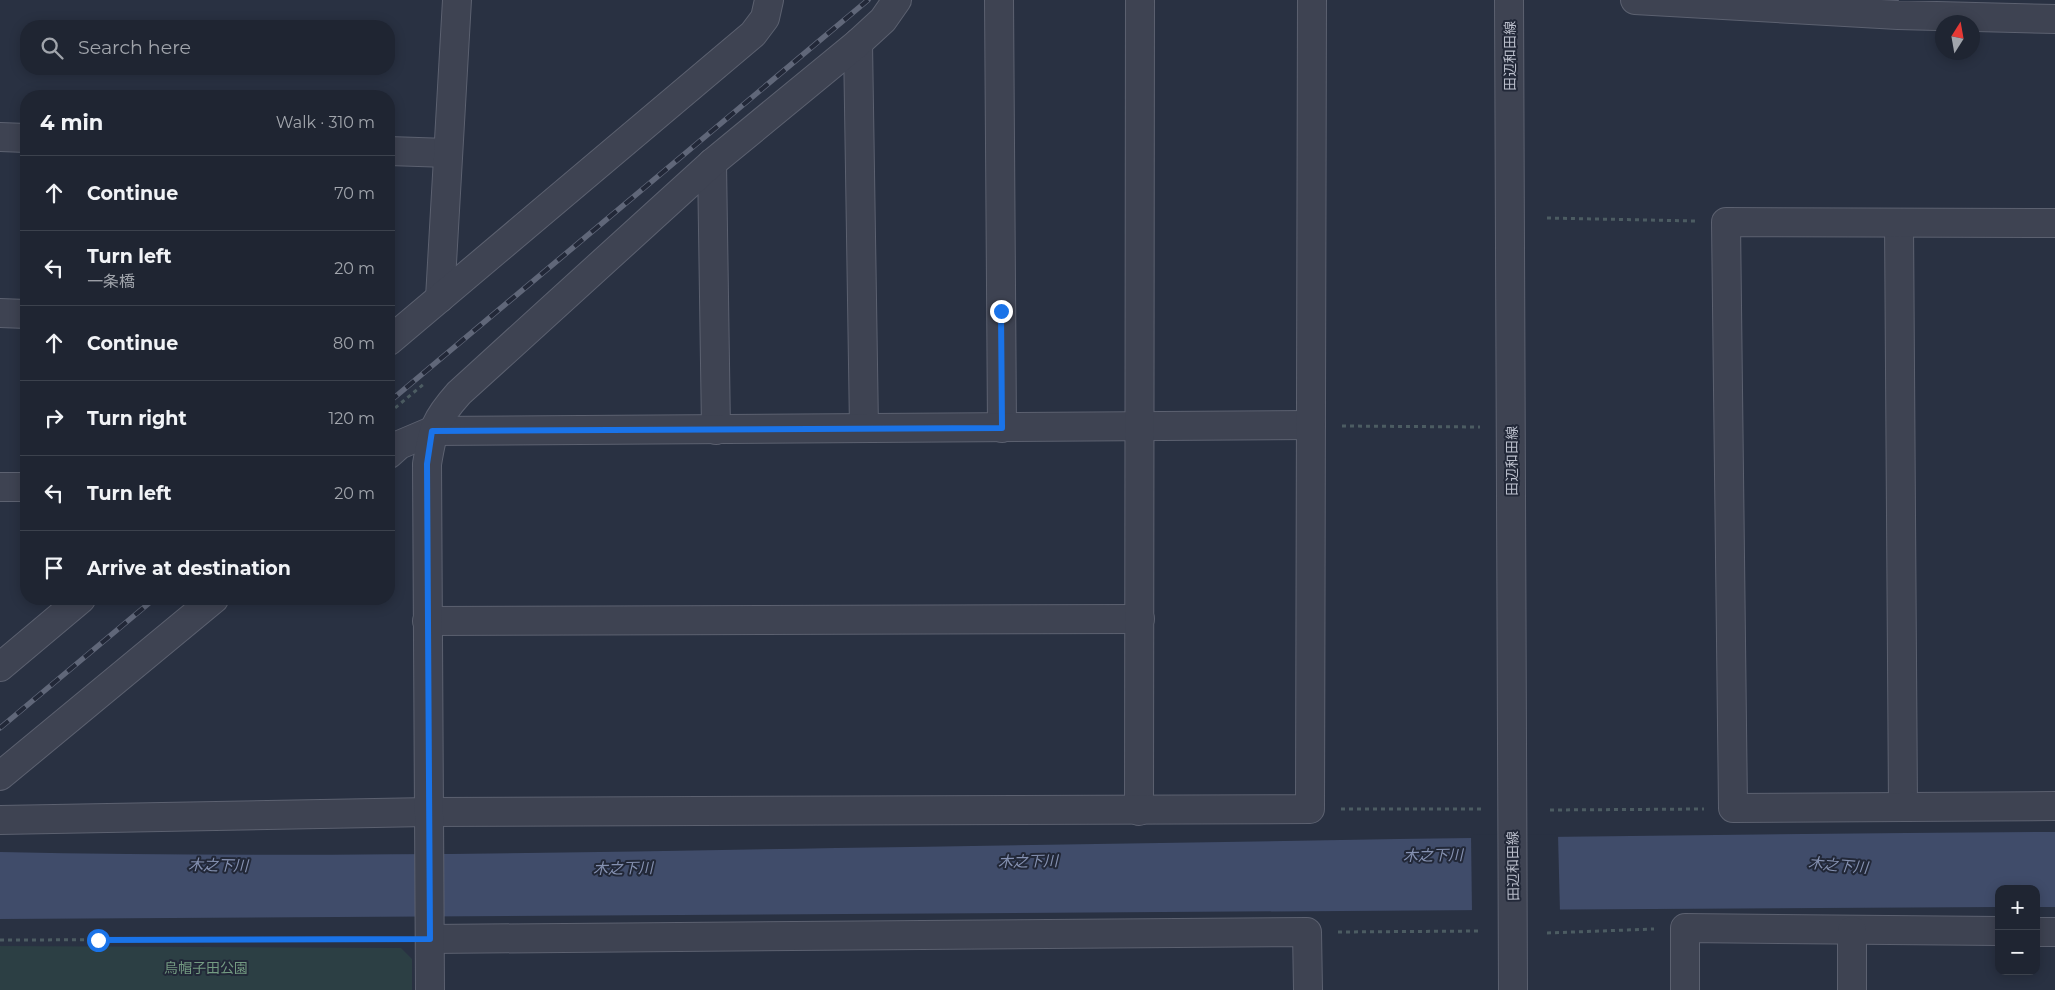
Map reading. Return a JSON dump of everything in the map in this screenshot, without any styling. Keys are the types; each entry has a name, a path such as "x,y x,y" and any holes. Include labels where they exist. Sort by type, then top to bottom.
{"street":[{"path":"440,298 457,0"},
{"path":"395,331 440,298 753,34 766,18 769,0"},
{"path":"430,990 427,464 432,431 442,412 459,393 712,163 858,44 883,20 897,0"},
{"path":"999,0 1002,428"},
{"path":"1139,811 1140,0"},
{"path":"0,820 428,820 1310,809 1312,0"},
{"name":"田辺和田線","path":"1509,0 1513,990"},
{"path":"1635,0 1898,15 2055,19"},
{"path":"858,44 864,428"},
{"path":"0,137 20,138"},
{"path":"395,151 448,154"},
{"path":"712,163 716,430"},
{"path":"2055,223 1726,222 1733,808 2055,806"},
{"path":"1899,223 1903,807"},
{"path":"0,313 20,314"},
{"path":"395,449 399,445 432,431 1311,425"},
{"path":"0,487 20,488"},
{"path":"0,667 13,646 72,605"},
{"path":"0,776 207,605"},
{"path":"427,621 1140,619"},
{"path":"1685,990 1685,928 1995,931"},
{"path":"1852,931 1852,990"},
{"path":"430,932 1307,932 1308,990"},
{"path":"2040,932 2055,932"}],"path":[{"path":"1547,218 1726,222"},
{"path":"1311,425 1481,427"},
{"path":"1550,810 1733,808"},
{"path":"1310,809 1484,809"},
{"path":"1548,933 1685,928"},
{"path":"1307,932 1483,931"},
{"path":"0,940 430,932"}],"green space":[{"name":"烏帽子田公園","path":"0,946 401,948 412,959 412,990 0,990"}],"water":[{"name":"木之下川","path":"2055,832 2055,907 2040,907 2040,885 1995,885 1995,907 0,919 0,852 209,855 627,852 1598,836"}],"pier":[{"path":"1558,834 1560,913 1472,913 1471,835"}],"railway":[{"path":"395,397 868,0"},
{"path":"0,728 147,605"}],"route":[{"path":"98,940 430,939 427,464 432,431 1002,428 1001,311"}]}
